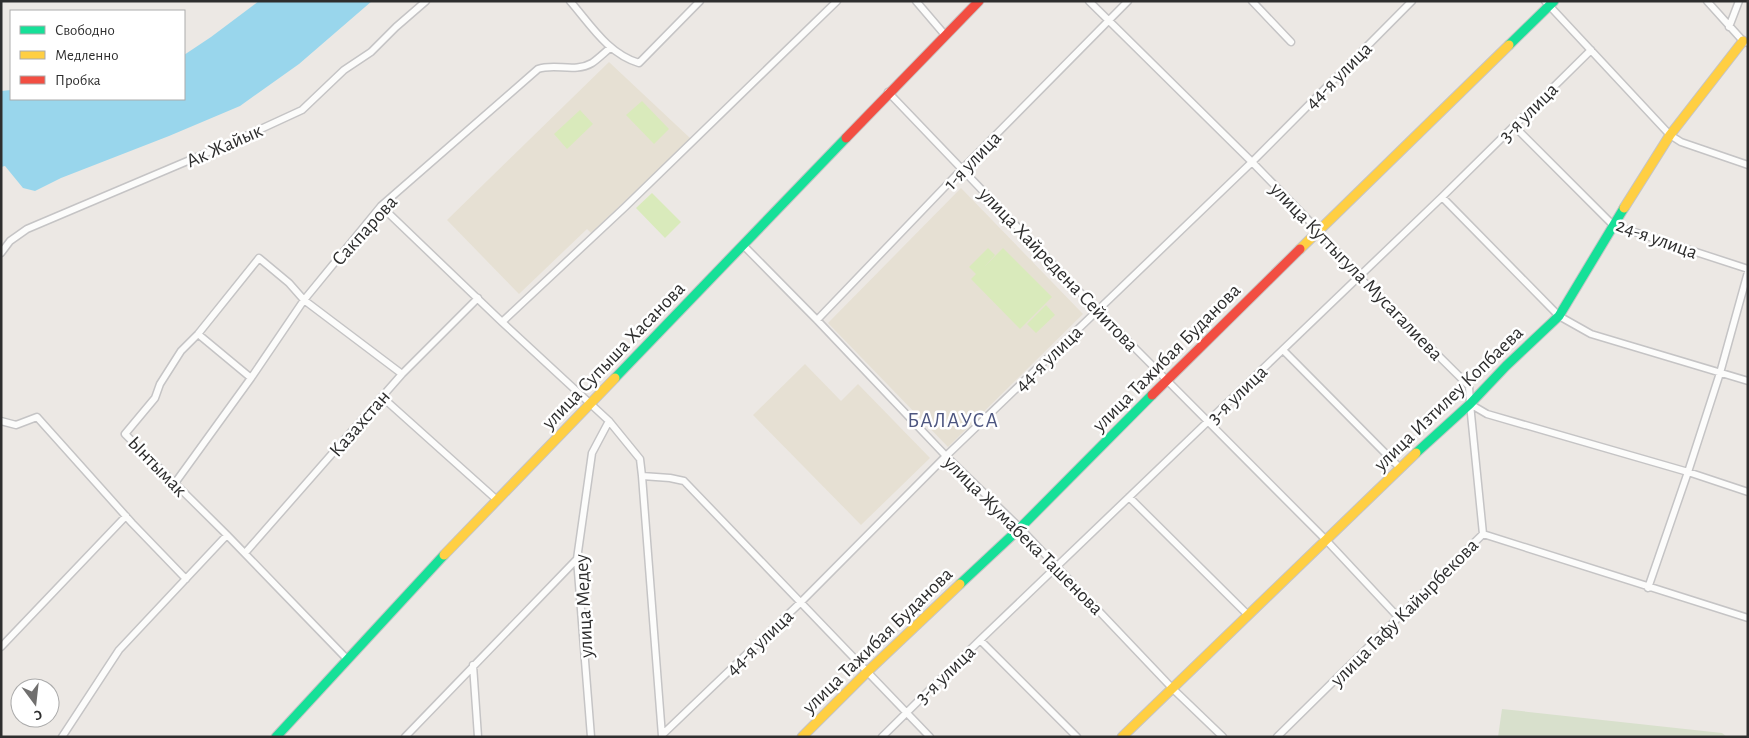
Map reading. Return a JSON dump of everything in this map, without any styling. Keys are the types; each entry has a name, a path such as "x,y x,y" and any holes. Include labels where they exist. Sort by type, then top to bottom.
{"street":[{"name":"Ак Жайык","path":"1,253 10,241 27,229 237,140 302,110 344,70 371,52 426,1"},
{"path":"570,1 610,48 627,60 639,63 700,1"},
{"path":"502,322 625,207 837,1"},
{"path":"916,1 945,36"},
{"name":"улица Супыша Хасанова","path":"276,737 346,658 888,92 979,1"},
{"name":"улица Куттыгула Мусагалиева","path":"1090,1 1252,162 1319,231 1360,277 1469,386 1483,534"},
{"name":"1-я улица","path":"816,320 1128,1"},
{"path":"1252,1 1291,42"},
{"name":"44-я улица","path":"662,736 801,602 946,456 1252,162 1412,1"},
{"path":"1708,1 1729,27 1745,42"},
{"path":"1729,27 1739,1"},
{"path":"1549,3 1670,135 1681,142 1748,165"},
{"name":"улица Тажибая Буданова","path":"802,737 867,672 1020,528 1549,3"},
{"name":"улица Изтилеу Копбаева","path":"1122,737 1400,468 1470,404 1506,366 1559,316 1613,225 1670,135 1745,42"},
{"name":"Сакпарова","path":"175,483 251,378 304,300 381,206 538,69 547,66 579,68 592,63 610,48"},
{"name":"3-я улица","path":"882,737 980,640 1360,277 1591,50"},
{"name":"улица Хайредена Сейитова","path":"888,92 1098,310 1326,540 1398,618"},
{"name":"24-я улица","path":"1514,126 1613,225 1748,271"},
{"path":"1442,197 1559,316 1591,334 1748,382"},
{"path":"381,206 609,421 640,459 662,736"},
{"name":"улица Жумабека Ташенова","path":"743,245 946,456 1020,528 1172,688 1223,737"},
{"name":"Ынтымак","path":"304,300 289,283 259,258 198,334 180,351 160,384 155,398 124,434 245,553 346,658"},
{"path":"1648,588 1720,373 1748,271"},
{"name":"Казахстан","path":"245,553 402,374 478,298"},
{"path":"304,300 402,374"},
{"path":"198,334 251,378"},
{"path":"1283,350 1400,468"},
{"path":"382,397 497,500"},
{"path":"1470,404 1487,414 1688,472 1748,492"},
{"path":"1,420 16,425 37,417 186,580"},
{"name":"улица Медеу","path":"591,737 578,559 592,452 609,421"},
{"path":"642,476 684,481 930,737"},
{"path":"1129,497 1248,615"},
{"path":"1,647 126,516"},
{"name":"улица Гафу Кайырбекова","path":"1276,737 1483,534 1648,588 1748,618"},
{"path":"62,737 119,650 227,535"},
{"path":"405,737 578,559"},
{"path":"980,640 1077,737"},
{"path":"473,665 478,737"}],"shaded area":[{"path":"609,62 691,139 591,233 587,229 519,294 447,220"},
{"path":"961,188 1083,314 948,447 828,323"},
{"path":"805,364 841,401 858,384 930,458 861,525 753,415"}],"green space":[{"path":"642,101 669,129 654,144 626,115"},
{"path":"580,110 593,124 567,149 554,134"},
{"path":"652,193 681,222 665,238 636,208"},
{"path":"988,248 995,255 984,267 1003,248 1052,297 1020,329 971,279 976,274 969,267"},
{"path":"1046,305 1055,315 1036,333 1027,324"},
{"path":"1502,709 1722,733 1727,737 1498,737"}],"water":[{"path":"259,1 372,1 299,64 240,106 61,178 35,191 23,188 5,166 1,167 1,91 10,90 10,100 185,100 185,54"}],"traffic: fast":[{"path":"1509,45 1554,1"},
{"path":"615,378 846,138"},
{"path":"1416,453 1470,404 1506,366 1559,316 1624,208"},
{"path":"960,584 1020,528 1152,395"},
{"path":"276,737 444,555"}],"traffic: slow":[{"path":"1624,208 1670,135 1743,41"},
{"path":"1300,249 1509,45"},
{"path":"444,555 615,378"},
{"path":"1122,737 1416,453"},
{"path":"802,737 960,584"}],"traffic: jam":[{"path":"846,138 979,1"},
{"path":"1152,395 1300,249"}],"district":[{"name":"БАЛАУСА","path":"953,420"}]}
